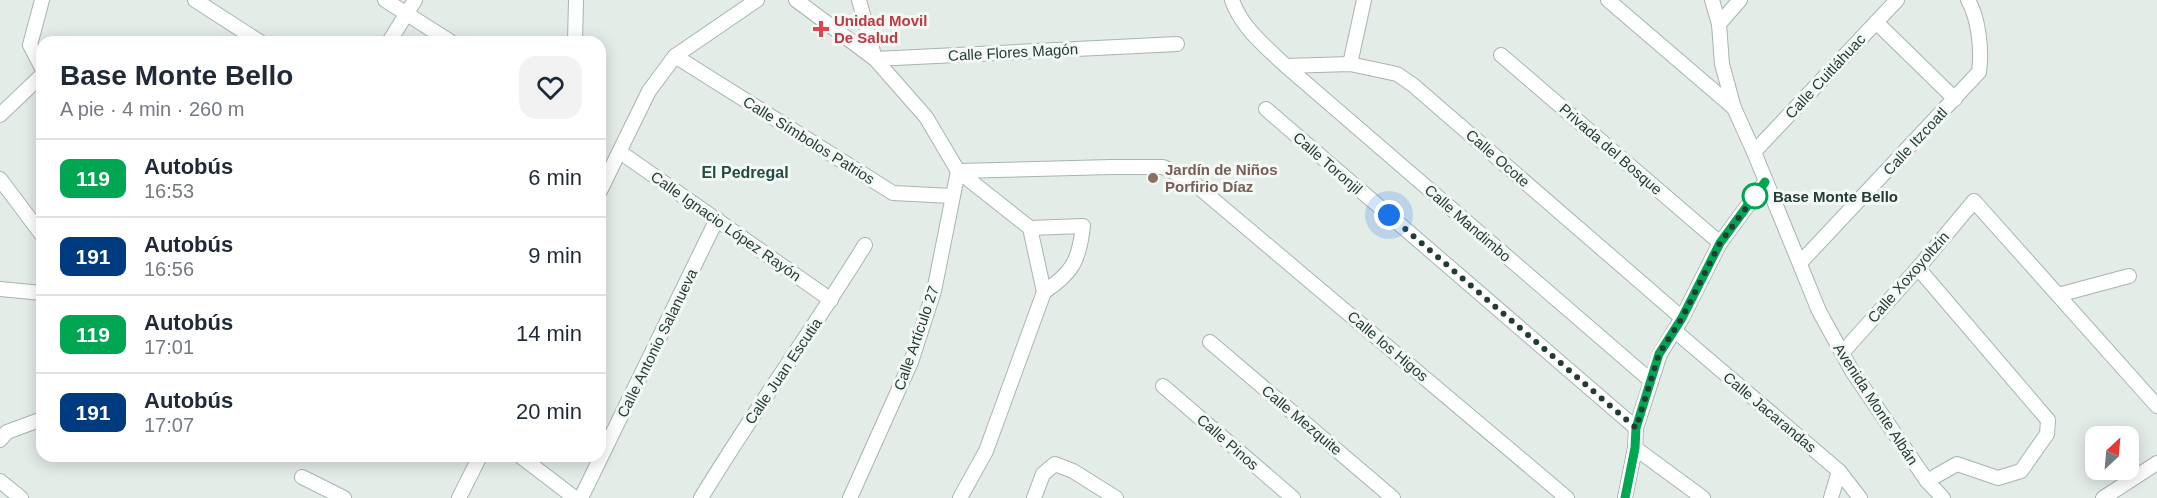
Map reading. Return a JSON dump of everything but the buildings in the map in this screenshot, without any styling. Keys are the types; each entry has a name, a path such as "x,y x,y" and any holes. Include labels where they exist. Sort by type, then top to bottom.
{"street":[{"path":"36,56 30,45 42,0"},
{"path":"195,0 251,36"},
{"path":"385,0 442,36"},
{"path":"393,36 415,0"},
{"path":"574,36 576,0"},
{"path":"606,179 648,91 675,56 757,0"},
{"path":"796,0 875,59 926,117 958,171 1030,228 1044,292 986,451 960,498"},
{"path":"859,0 875,59"},
{"name":"Calle Mandimbo","path":"1232,0 1235,10 1254,36 1286,66 1650,380"},
{"path":"1350,64 1363,7 1374,0"},
{"path":"1608,0 1734,108"},
{"name":"Avenida Monte Albán","path":"1713,0 1719,24 1722,64 1734,108 1819,311 1852,371 1927,481 1943,498"},
{"path":"1719,24 1740,0"},
{"name":"Calle Cuitláhuac","path":"1754,152 1897,0"},
{"name":"Calle Itzcoatl","path":"1800,262 1978,72 1981,56 1979,40 1968,0"},
{"path":"1876,22 1955,99"},
{"name":"Calle Flores Magón","path":"875,59 1177,44"},
{"name":"Calle Símbolos Patrios","path":"675,56 893,193 952,196"},
{"name":"Privada del Bosque","path":"1501,56 1720,243"},
{"name":"Calle Ocote","path":"1286,66 1350,64 1397,74 1413,85 1682,318"},
{"path":"0,115 36,81"},
{"name":"Calle Toronjil","path":"1266,109 1636,428"},
{"name":"Calle Ignacio López Rayón","path":"620,152 831,300"},
{"name":"Calle los Higos","path":"958,171 1163,167 1190,180 1567,498"},
{"name":"Calle Artículo 27","path":"850,498 911,362 934,291 958,171"},
{"path":"0,179 36,227"},
{"path":"1625,498 1635,448 1636,428 1659,354 1675,331 1720,243 1765,182"},
{"name":"Calle Xoxoyoltzin","path":"1842,353 1974,201 2058,296"},
{"name":"Calle Antonio Salanueva","path":"606,447 717,219"},
{"path":"1030,228 1083,226 1080,253 1064,278 1044,292"},
{"name":"Calle Juan Escutia","path":"701,498 734,443 831,300 865,245"},
{"path":"1918,268 2049,420 2047,434 2021,471 1998,478 1957,464 1927,481"},
{"path":"2129,276 2058,296 2157,406"},
{"path":"0,289 36,292"},
{"name":"Calle Jacarandas","path":"1675,331 1839,471 1860,498"},
{"name":"Calle Mezquite","path":"1210,342 1393,498"},
{"name":"Calle Pinos","path":"1163,386 1293,498"},
{"path":"0,440 7,432 36,421"},
{"path":"1635,448 1703,498"},
{"path":"459,498 477,462"},
{"path":"528,462 575,498"},
{"name":"Calle Antonio Salanueva","path":"581,498 599,462"},
{"path":"2103,498 2157,463"},
{"path":"1034,498 1043,474 1055,464 1073,471 1116,498"},
{"path":"1831,498 1839,471"},
{"path":"302,477 344,498"},
{"path":"0,481 21,498"}],"bus line":[{"name":"119","path":"1625,498 1635,448 1636,428 1659,354 1682,318 1720,243 1765,182"}],"place":[{"name":"Unidad Movil De Salud","path":"821,29"},
{"name":"Jardín de Niños Porfirio Díaz","path":"1153,178"},
{"name":"Base Monte Bello","path":"1755,196"}],"district":[{"name":"El Pedregal","path":"745,172"}],"route":[{"path":"1389,215 1636,428 1659,354 1682,318 1720,243 1755,196"}]}
